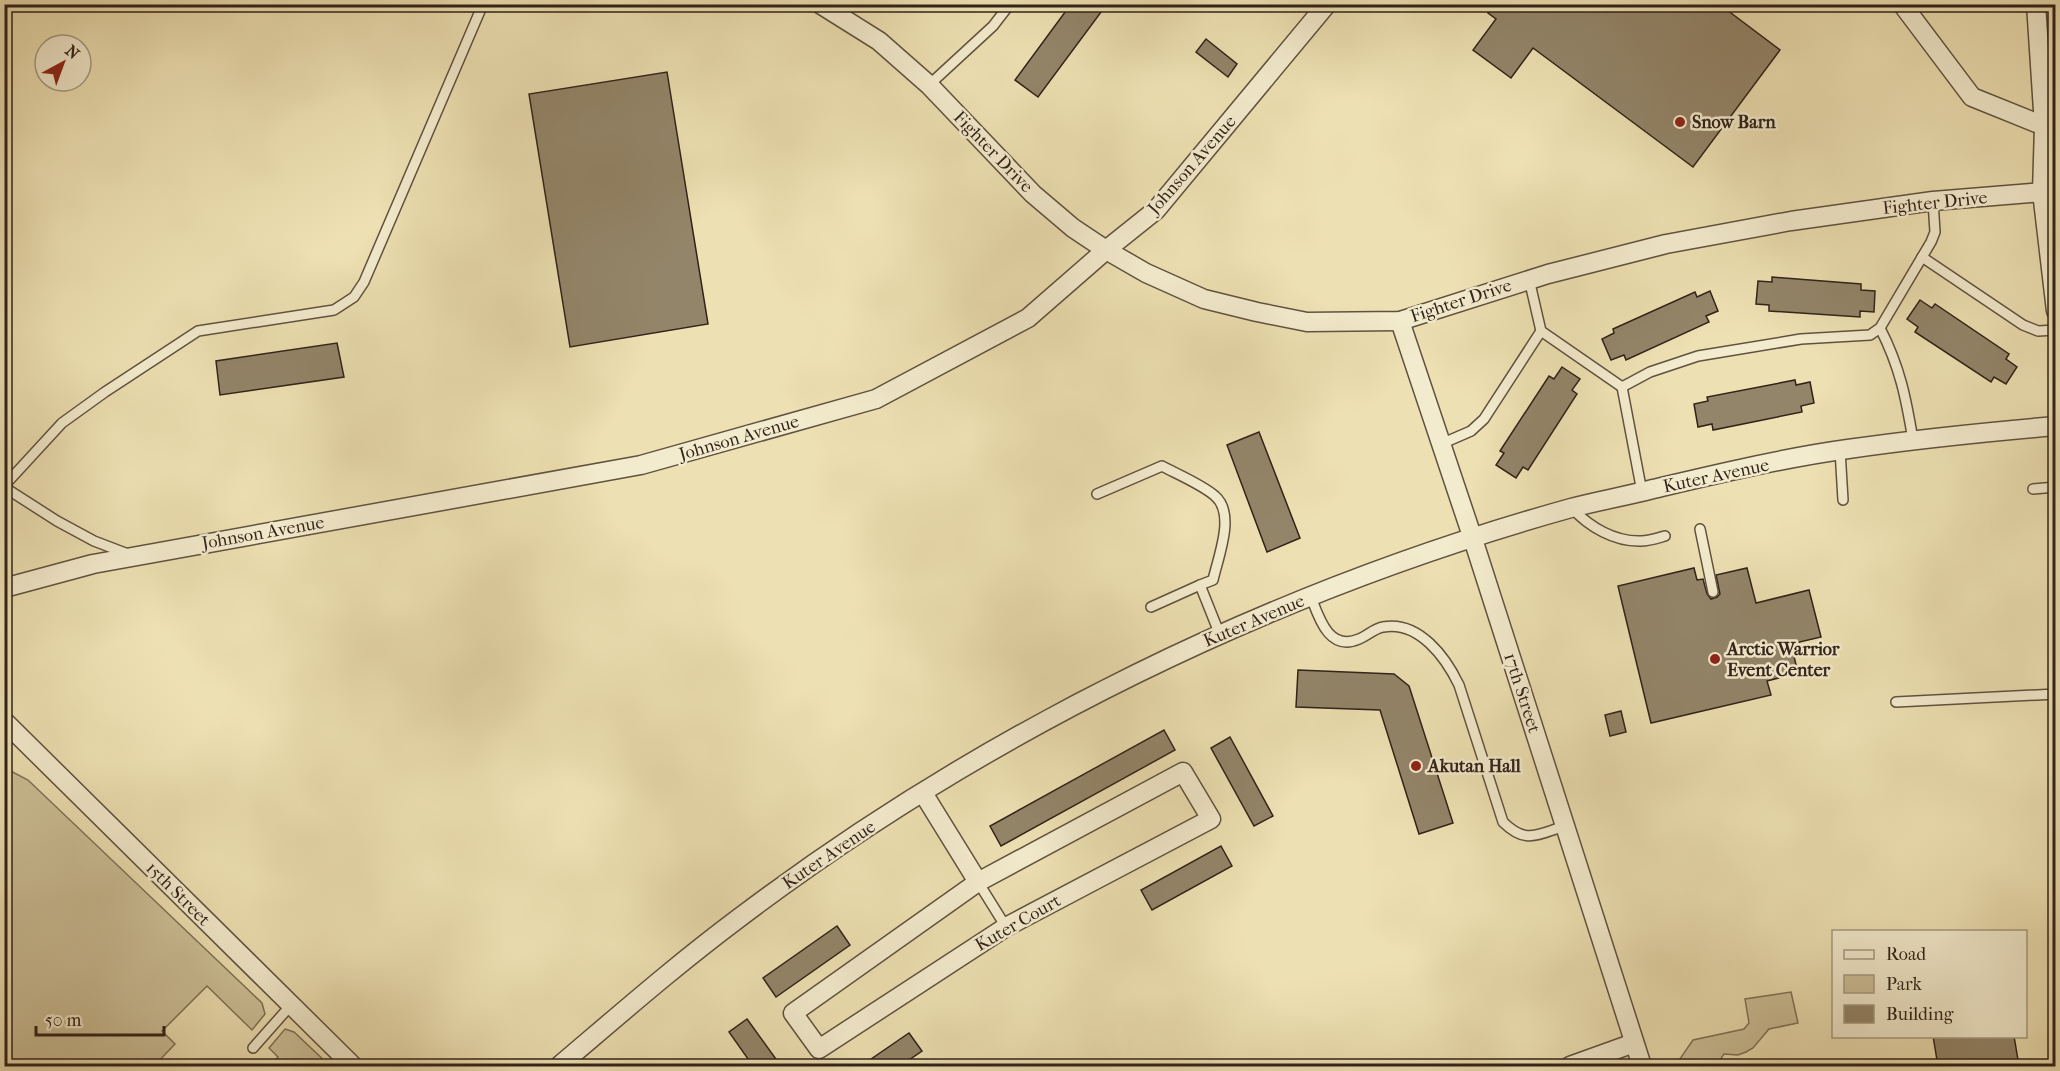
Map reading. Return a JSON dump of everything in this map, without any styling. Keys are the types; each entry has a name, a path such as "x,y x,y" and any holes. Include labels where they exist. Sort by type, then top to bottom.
{"street":[{"name":"Fighter Drive","path":"820,4 879,41 929,85 1033,194 1073,228 1106,250 1146,273 1204,299 1307,322 1400,321 1529,279 1666,244 1791,221 1933,201 2049,191"},
{"name":"Johnson Avenue","path":"4,588 93,564 134,556 641,465 876,399 1028,318 1156,210 1327,4"},
{"path":"1902,4 1972,97 2050,126"},
{"path":"2036,4 2050,126 2049,191 2055,311"},
{"name":"17th Street","path":"1400,321 1473,539 1642,1066"},
{"name":"Kuter Avenue","path":"559,1066 650,988 738,919 866,830 1002,746 1095,696 1220,635 1399,563 1572,508 1840,450 2055,426"},
{"name":"15th Street","path":"8,732 353,1066"},
{"name":"Kuter Court","path":"1183,772 1211,819 1006,927 819,1049 793,1013 978,882 1183,772"},
{"path":"923,793 978,882"},
{"path":"1570,1066 1634,1043"}],"lane":[{"path":"929,85 993,26 1010,4"},
{"path":"134,556 94,541 57,521 4,486 62,423 198,331 334,310 354,297 364,282 482,5"},
{"path":"1622,387 1650,372 1698,356 1802,339 1870,335 1880,328 1923,257 1935,232 1933,201"},
{"path":"1923,257 2023,325 2038,331 2055,330"},
{"path":"1529,279 1541,331 1622,387 1642,492"},
{"path":"1880,328 1903,381 1914,440"},
{"path":"1441,444 1471,431 1484,419 1541,331"},
{"path":"1840,450 1843,500"},
{"path":"1097,494 1162,466 1215,496 1224,508 1225,525 1213,580 1151,607"},
{"path":"2033,489 2055,487"},
{"path":"1572,508 1596,529 1615,537 1641,541 1665,536"},
{"path":"1700,529 1713,592"},
{"path":"1200,585 1220,635"},
{"path":"1311,597 1325,631 1335,639 1346,642 1357,640 1382,627 1401,627 1421,636 1451,667 1459,685 1503,822 1514,832 1524,836 1534,836 1565,826"},
{"path":"1896,702 2055,694"},
{"path":"978,882 1006,927"},
{"path":"253,1048 291,1005"}],"green space":[{"path":"2045,5 2055,5 2055,90 2050,90"},
{"path":"5,768 28,780 262,1003 265,1014 252,1030 207,986 162,1031 175,1044 154,1066 5,1066"},
{"path":"1791,992 1798,1023 1769,1029 1753,1048 1738,1055 1724,1054 1716,1066 1678,1066 1677,1063 1693,1040 1744,1029 1749,1023 1745,999"},
{"path":"285,1029 294,1032 330,1066 269,1066 278,1057 269,1048"}],"building":[{"path":"1071,4 1107,4 1038,97 1015,80"},
{"name":"Snow Barn","path":"1494,4 1719,4 1780,50 1693,167 1533,48 1511,78 1473,50 1496,19 1488,13"},
{"path":"1206,39 1237,64 1228,77 1196,52"},
{"path":"667,72 708,324 570,347 529,94"},
{"path":"1772,277 1861,284 1861,290 1875,291 1874,312 1860,311 1860,317 1769,311 1769,305 1756,304 1758,281 1772,282"},
{"path":"1710,291 1718,311 1706,316 1709,322 1626,360 1624,355 1611,360 1602,339 1614,333 1613,329 1695,292 1697,297"},
{"path":"1920,300 1932,308 1935,304 2009,354 2006,359 2017,367 2006,384 1994,377 1991,382 1915,332 1918,327 1907,319"},
{"path":"337,343 344,377 220,395 216,361"},
{"path":"1562,367 1580,379 1572,390 1577,394 1528,470 1523,467 1516,478 1496,465 1504,453 1500,451 1549,376 1554,379"},
{"path":"1795,380 1796,385 1810,382 1814,403 1801,406 1802,412 1713,430 1712,424 1698,427 1694,404 1708,401 1707,397"},
{"path":"1259,432 1300,538 1267,552 1227,445"},
{"name":"Arctic Warrior Event Center","path":"1694,568 1697,580 1703,579 1707,594 1711,599 1720,594 1716,575 1747,568 1756,603 1809,590 1821,637 1791,644 1798,673 1767,681 1771,695 1651,723 1618,586"},
{"name":"Akutan Hall","path":"1298,670 1394,674 1409,686 1453,823 1419,834 1380,710 1296,707"},
{"path":"1621,711 1626,732 1610,736 1605,715"},
{"path":"1164,730 1175,750 1001,846 990,826"},
{"path":"1230,737 1273,816 1254,826 1211,748"},
{"path":"1221,846 1232,866 1152,910 1141,890"},
{"path":"837,926 850,945 776,997 763,978"},
{"path":"747,1019 781,1066 753,1066 729,1032"},
{"path":"909,1033 922,1051 900,1066 861,1066"},
{"path":"1933,1038 2014,1038 2019,1066 1938,1066"}],"place":[{"name":"Snow Barn","path":"1680,122"},
{"name":"Arctic Warrior Event Center","path":"1715,659"},
{"name":"Akutan Hall","path":"1416,766"}]}
